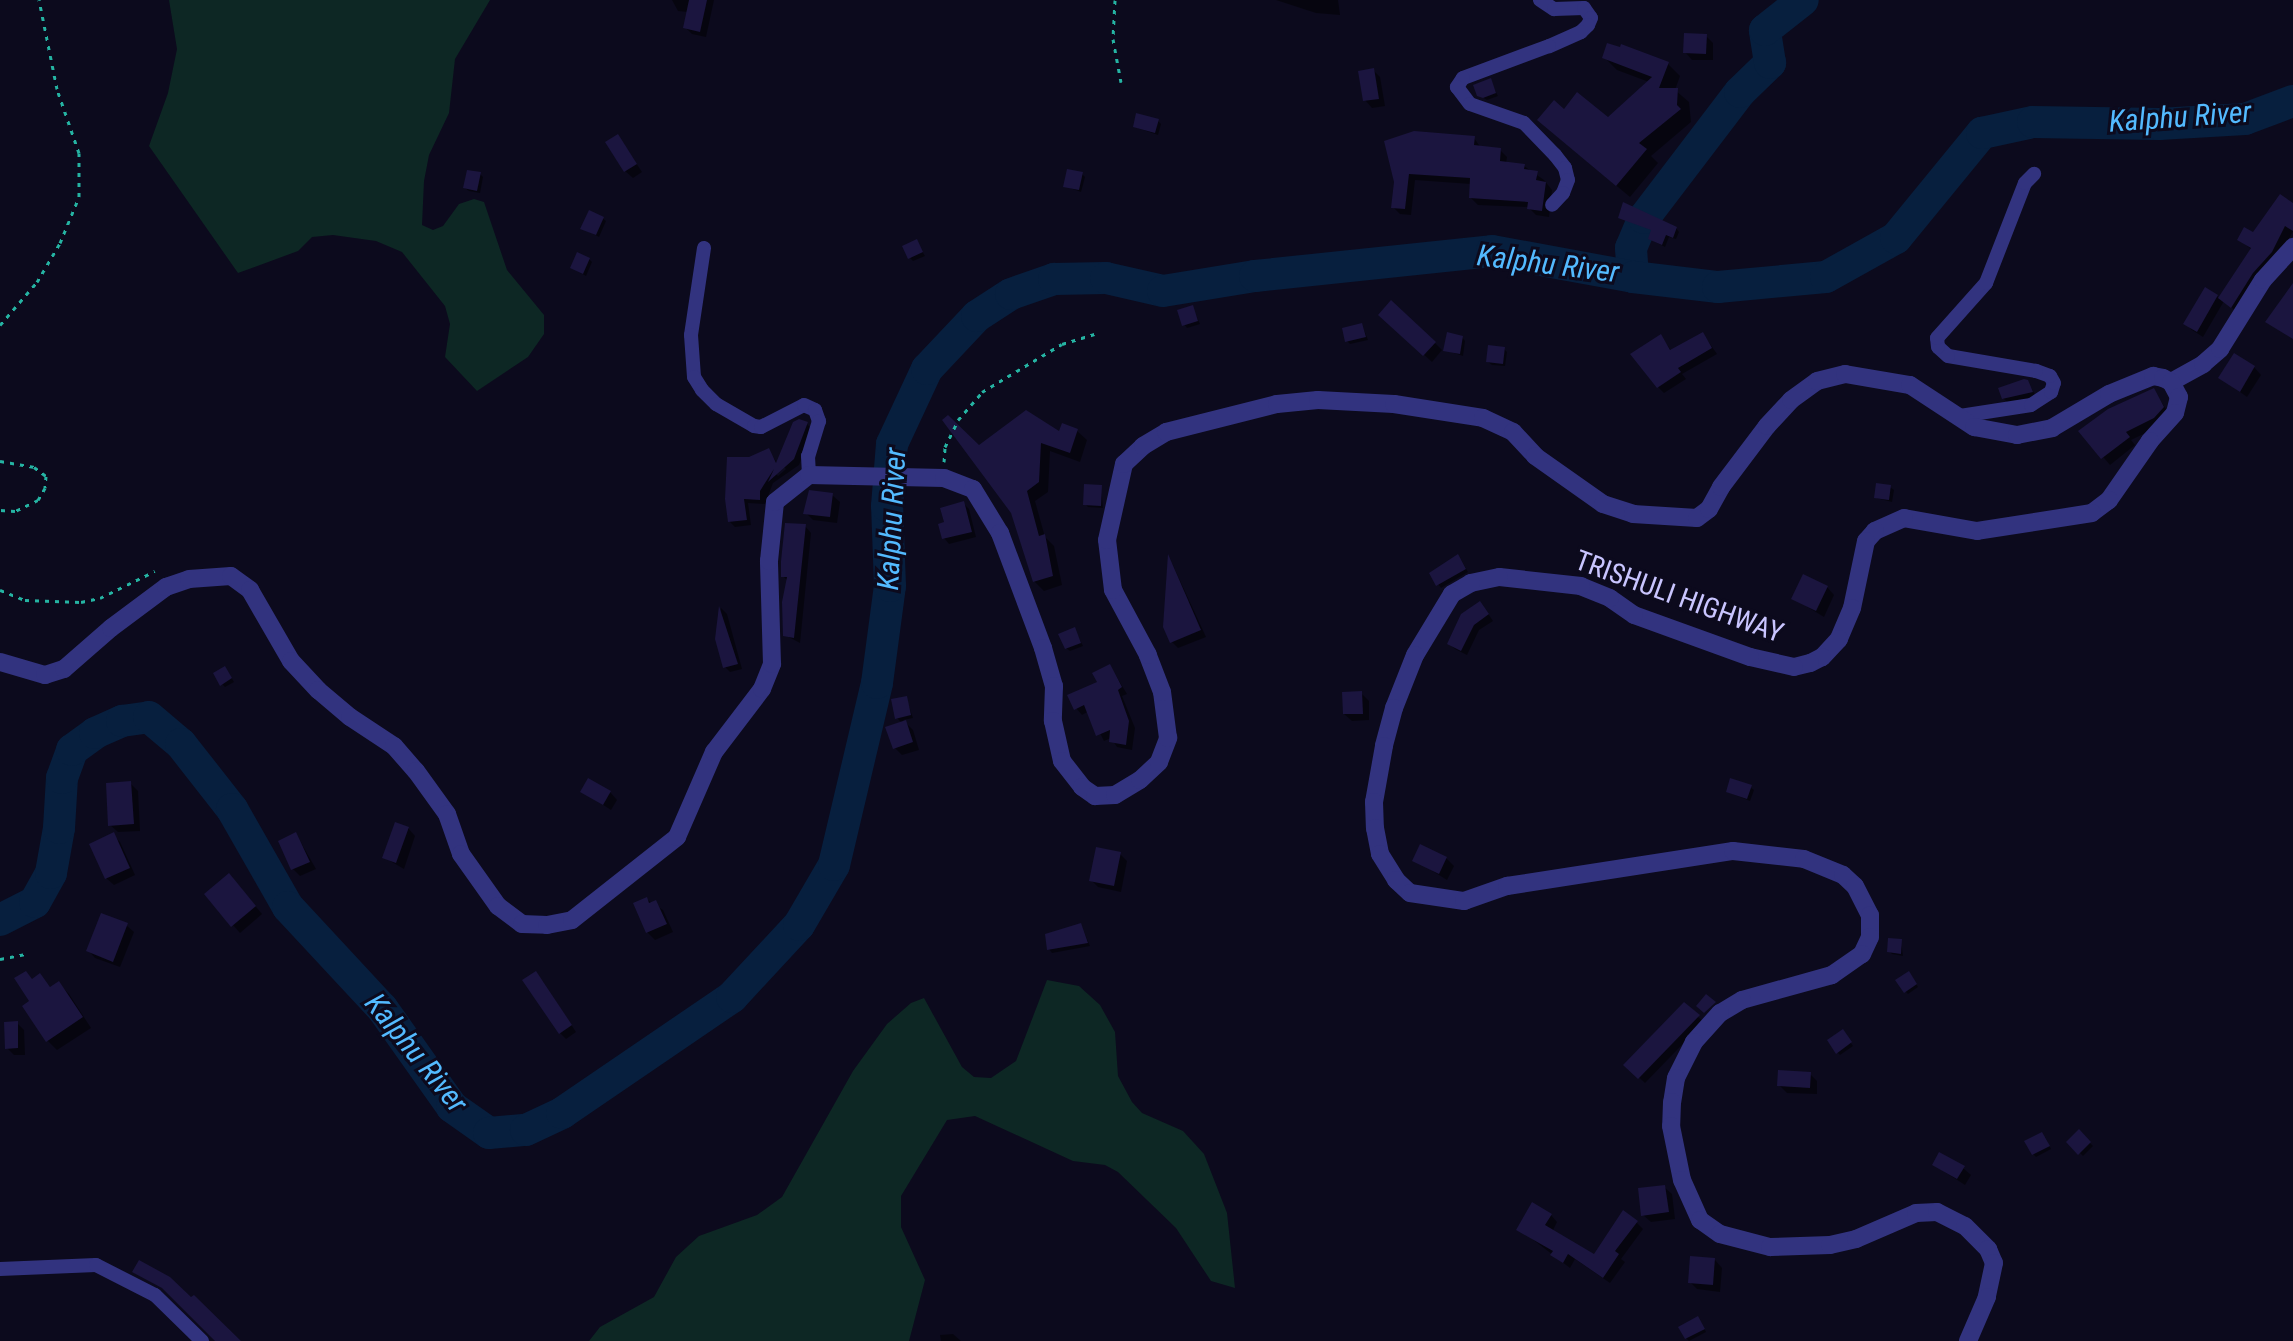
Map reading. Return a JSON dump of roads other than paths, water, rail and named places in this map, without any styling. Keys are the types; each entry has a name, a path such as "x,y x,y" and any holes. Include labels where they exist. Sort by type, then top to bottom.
{"street":[{"path":"1540,0 1554,9 1584,8 1591,18 1588,25 1560,41 1463,78 1457,87 1470,104 1524,123 1555,155 1565,168 1568,180 1563,193 1552,205"},
{"path":"1960,416 2031,405 2051,392 2054,383 2050,376 2036,371 1948,356 1938,347 1937,338 1986,283 2025,183 2034,174"},
{"path":"0,662 36,674 64,669 111,628 166,587 189,579 231,576 250,590 291,661 309,681 350,717 394,746 416,771 447,814 461,854 498,906 522,924 547,925 572,920 677,837 714,752 762,689 772,664 769,561 775,502 809,475 944,478 973,489 1000,533 1047,661 1054,686 1053,721 1062,761 1082,787 1095,796 1115,795 1140,780 1159,762 1168,738 1157,679 1113,590 1107,540 1124,464 1143,446 1166,432 1277,404 1318,400 1394,404 1483,418 1513,432 1535,456 1603,504 1633,514 1697,518 1709,509 1721,487 1767,426 1791,400 1817,381 1845,374 1910,385 1974,427 2017,435 2052,428 2109,394 2153,376 2171,382 2203,364 2220,349 2263,280 2293,247"},
{"path":"704,248 691,335 694,377 716,404 754,426 761,427 804,405 815,410 819,421 808,456 809,475"},
{"name":"TRISHULI HIGHWAY","path":"1968,1341 1987,1297 1994,1263 1988,1249 1965,1226 1937,1212 1916,1213 1856,1239 1830,1245 1770,1247 1720,1234 1700,1220 1679,1169 1671,1126 1672,1102 1676,1078 1694,1042 1720,1013 1742,1000 1832,975 1862,954 1870,937 1870,915 1855,886 1843,875 1804,859 1733,851 1507,886 1464,901 1410,893 1396,880 1380,854 1375,828 1374,802 1384,746 1394,708 1415,655 1452,594 1471,583 1499,577 1581,586 1610,598 1634,615 1750,657 1794,667 1810,663 1822,657 1839,639 1852,608 1866,541 1875,531 1904,518 1977,531 2051,523 2092,513 2109,500 2150,441 2175,413 2179,397 2171,382"},
{"path":"0,1269 96,1265 155,1295 202,1341"}],"waterway":[{"path":"1633,277 1631,248 1644,218 1740,92 1770,63 1765,30 1803,0"},
{"name":"Kalphu River","path":"0,920 35,902 51,873 59,828 62,778 72,750 95,733 122,721 149,717 181,744 232,809 288,907 382,1008 452,1107 489,1133 526,1130 562,1113 732,997 799,925 834,865 877,683 890,586 887,506 892,444 927,369 977,316 1011,294 1054,279 1106,278 1163,291 1255,276 1492,251 1633,277 1718,287 1826,277 1896,238 1982,133 2033,122 2159,124 2245,119 2293,101"}]}
